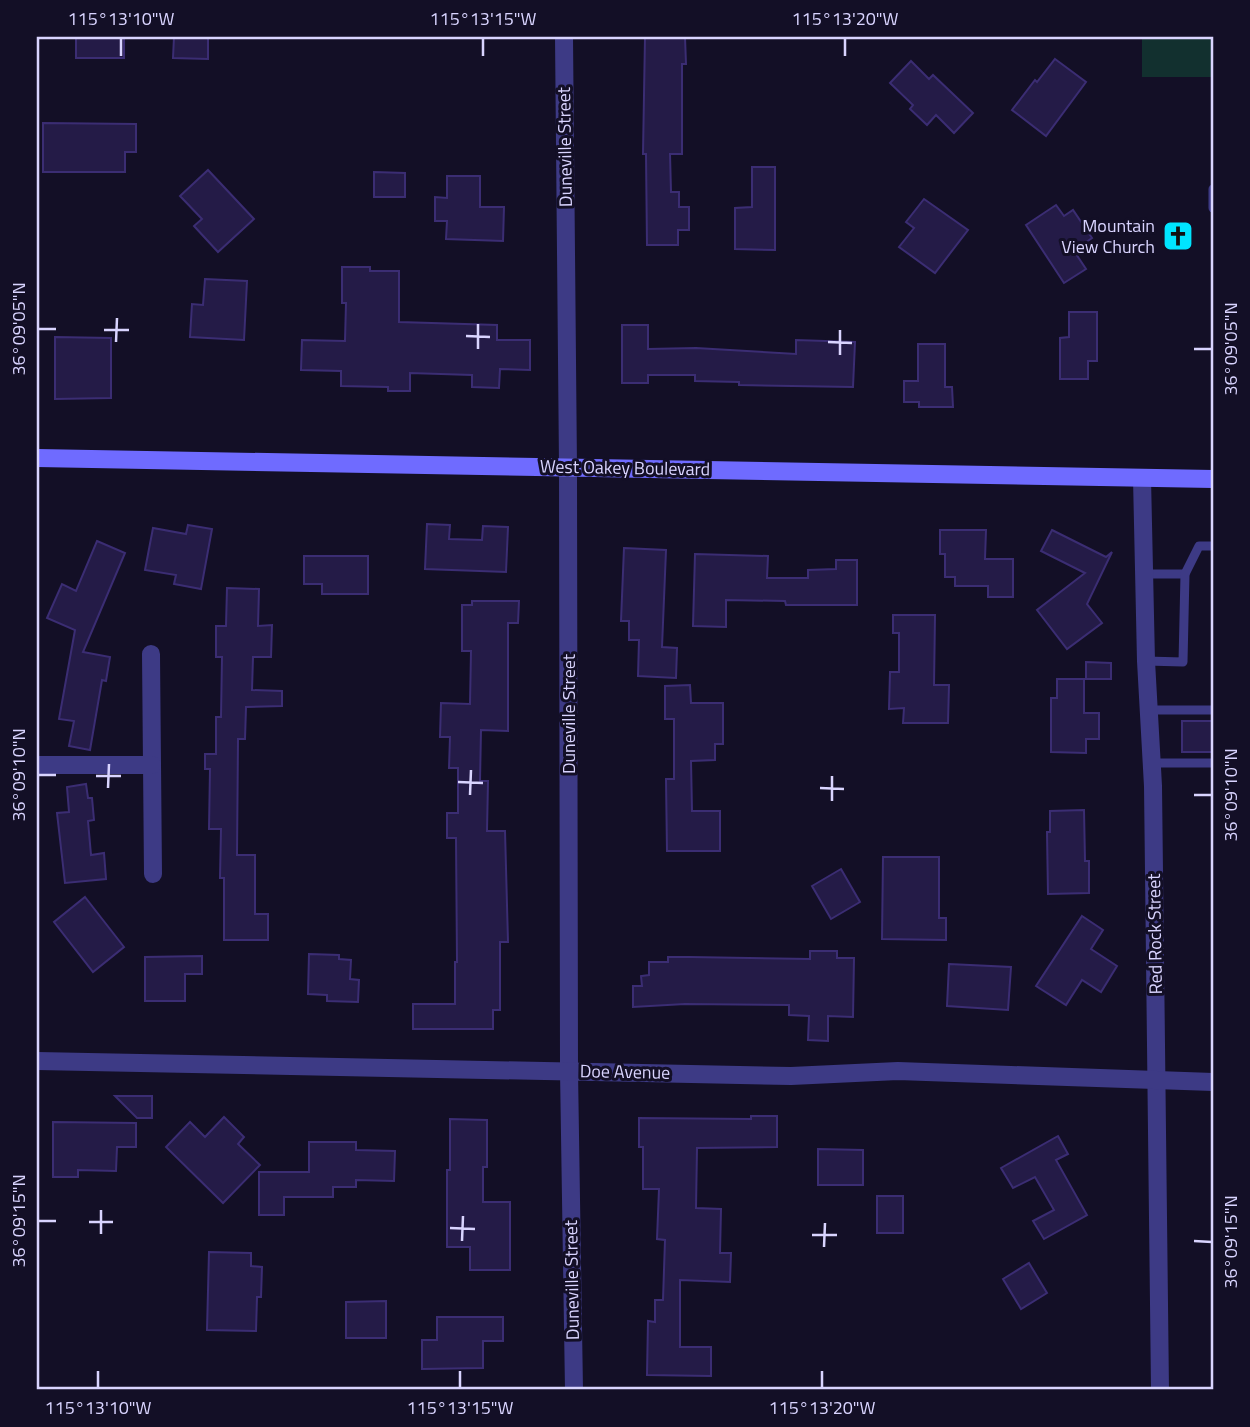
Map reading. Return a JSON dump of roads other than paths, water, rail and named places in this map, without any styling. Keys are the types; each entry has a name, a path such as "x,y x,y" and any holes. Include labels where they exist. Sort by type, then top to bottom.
{"main road":[{"name":"West Oakey Boulevard","path":"37,458 1213,479"}],"street":[{"name":"Duneville Street","path":"564,37 569,1071 574,1390"},
{"name":"Red Rock Street","path":"1142,478 1158,1079 1160,1390"},
{"path":"151,654 153,874"},
{"path":"37,765 152,765"},
{"name":"Doe Avenue","path":"37,1062 791,1076 898,1071 1213,1082"}],"lane":[{"path":"1213,189 1213,208"},
{"path":"1146,661 1183,662 1185,574 1199,545 1213,546"},
{"path":"1145,574 1185,574"},
{"path":"1149,710 1213,710"},
{"path":"1151,763 1213,763"}],"place":[{"name":"Mountain View Church","path":"1178,236"}]}
